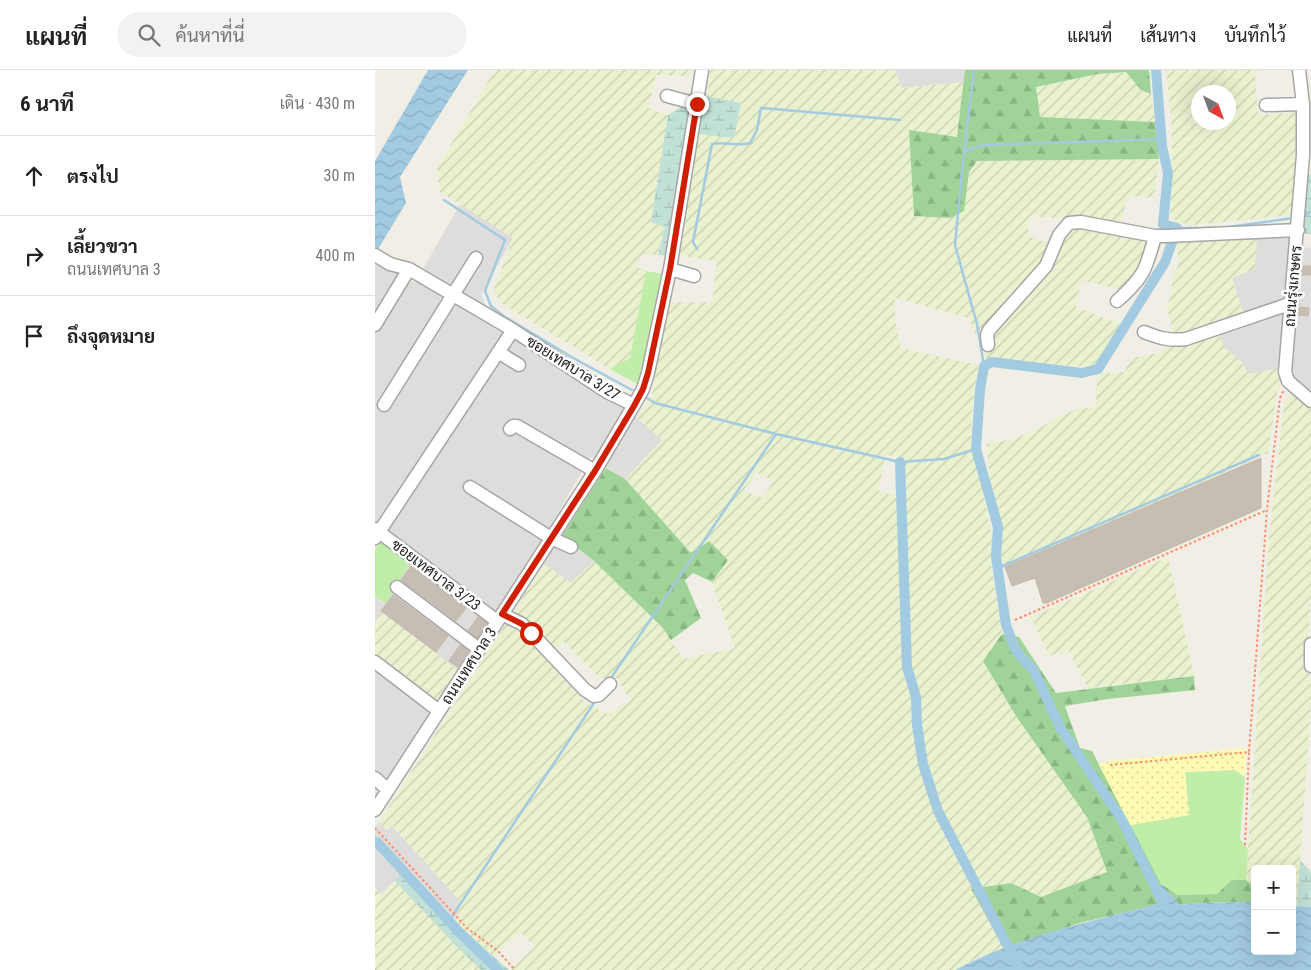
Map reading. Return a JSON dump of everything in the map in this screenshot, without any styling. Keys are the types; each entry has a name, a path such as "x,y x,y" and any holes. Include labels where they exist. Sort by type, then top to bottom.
{"street":[{"name":"ถนนเทศบาล 3","path":"375,810 595,471 643,389 670,269 701,70"},
{"name":"ถนนรุ่งเกษตร","path":"1287,381 1285,372 1303,155 1303,104 1299,70"},
{"path":"667,96 697,104"},
{"path":"1266,105 1303,104"},
{"path":"988,345 987,335 989,330 1046,266 1059,235 1069,222 1161,236 1186,236 1299,220"},
{"path":"1117,301 1134,286 1141,276 1161,236"},
{"name":"ซอยเทศบาล 3/27","path":"376,256 391,264 409,269 513,330 607,392 634,406"},
{"path":"384,405 476,258"},
{"path":"375,325 409,269"},
{"path":"670,269 694,276"},
{"path":"1144,332 1163,340 1172,341 1292,303"},
{"path":"376,533 513,330"},
{"path":"498,352 519,365"},
{"path":"1287,381 1311,401"},
{"path":"510,428 517,426 595,471"},
{"path":"470,488 551,538 571,547"},
{"name":"ซอยเทศบาล 3/23","path":"376,533 499,618 522,624 585,690 594,696 599,695 610,684"},
{"path":"397,587 479,649"},
{"path":"1311,644 1311,666"},
{"path":"375,662 439,711"},
{"path":"375,778 388,790"}],"path":[{"path":"1245,845 1249,752 1267,510 1281,398 1287,381"},
{"path":"1015,620 1267,510"},
{"path":"1110,765 1249,752"},
{"path":"375,828 467,928 498,951 515,970"}],"shaded area":[{"path":"895,70 965,70 964,82 902,88"},
{"path":"460,204 513,238 481,295 487,307 627,396 637,418 663,440 625,479 590,457 549,529 562,536 594,561 571,583 534,557 460,672 381,612 375,623 375,597 385,603 381,540 375,550 375,262 415,283"},
{"path":"1302,233 1302,247 1311,248 1311,395 1279,368 1248,374 1242,362 1224,348 1220,336 1242,324 1243,312 1232,278 1257,236"},
{"path":"375,654 438,706 375,801"},
{"path":"379,822 387,830 392,826 460,901 455,922 375,833 375,827"},
{"path":"375,849 400,873 395,881 381,894 375,888"}],"green space":[{"path":"495,70 691,70 690,76 656,75 648,108 668,115 651,222 665,227 658,255 643,254 636,266 646,271 630,358 610,369 504,305 493,292 513,238 439,191 437,168"},
{"path":"710,70 895,70 902,88 964,82 957,138 910,131 914,216 964,211 969,172 977,161 1159,159 1154,198 1128,196 1121,222 1029,216 1028,236 1048,243 1066,239 1071,225 1162,244 1137,294 1081,280 1076,307 1120,324 1103,355 1091,367 987,360 969,318 895,298 895,321 901,348 978,365 972,411 971,438 993,541 991,565 1002,634 983,661 1016,716 1087,817 1107,872 1040,897 1011,883 971,890 1004,948 979,957 955,970 510,970 535,947 521,932 493,957 455,922 460,901 393,826 387,830 379,822 544,564 571,583 594,561 662,627 684,659 735,648 712,582 728,560 691,553 625,479 662,440 637,418 652,395 667,302 712,302 717,261 680,256 698,134 734,137 741,103 707,96","holes":["886,455 900,457 894,495 878,491","757,473 773,480 764,498 743,491","564,642 600,678 617,678 630,701 607,714 584,701 545,658"]},
{"path":"965,70 1149,70 1151,94 1141,90 1126,72 1098,74 1036,87 1040,117 1155,122 1159,159 977,161 969,172 964,211 950,218 914,216 909,130 957,137"},
{"path":"1166,70 1262,70 1255,73 1258,115 1297,112 1293,215 1193,225 1177,222 1170,216 1171,117"},
{"path":"1126,72 1141,90 1151,94 1155,122 1040,117 1036,87 1098,74"},
{"path":"707,96 741,103 734,138 698,134"},
{"path":"684,105 690,109 666,256 658,255 665,227 651,222 668,115"},
{"path":"1311,174 1311,234 1302,233 1305,175"},
{"path":"1257,236 1255,269 1232,278 1243,312 1242,324 1220,336 1224,348 1242,362 1248,374 1279,368 1282,370 1282,384 1277,392 1268,453 1078,537 1002,568 1000,544 1002,524 990,483 987,444 1016,438 1078,408 1096,407 1097,374 1124,372 1132,358 1163,352 1173,334 1167,308 1172,280 1179,263 1176,243"},
{"path":"646,271 664,274 648,352 639,385 610,369 630,358"},
{"path":"1294,394 1311,408 1311,599 1306,663 1311,678 1311,701 1297,906 1296,865 1251,865 1251,884 1246,880 1269,537 1284,403 1289,395"},
{"path":"606,468 625,479 691,553 709,541 728,560 712,582 693,573 685,580 701,618 671,640 662,627 594,561 562,536"},
{"path":"381,540 411,562 386,603 375,597 375,550"},
{"path":"1168,557 1194,676 1088,688 1068,650 1049,656 1031,617"},
{"path":"381,611 460,672 438,706 375,654 375,623"},
{"path":"1002,634 1019,637 1056,693 1194,676 1195,690 1108,699 1065,706 1080,748 1092,751 1161,884 1178,895 1217,894 1231,880 1246,880 1251,884 1251,902 1180,905 1159,891 1159,904 1080,923 1004,948 971,889 1011,883 1041,897 1107,872 1087,817 1016,716 983,661"},
{"path":"1235,770 1245,777 1240,839 1248,849 1246,880 1231,880 1217,894 1178,895 1161,884 1130,825 1189,815 1185,772"},
{"path":"375,833 455,922 509,970 481,970 458,948 395,881 400,873 375,849"},
{"path":"1300,860 1311,872 1311,907 1297,906"},
{"path":"395,881 481,970 375,970 375,888 381,894"}],"sand":[{"path":"1246,748 1245,777 1235,770 1185,772 1189,815 1130,825 1099,765 1107,761"}],"water":[{"path":"428,70 468,70 400,177 406,203 375,254 375,161"},
{"path":"1161,884 1180,905 1251,902 1251,955 1296,955 1296,906 1311,907 1311,970 955,970 979,958 1029,939 1158,904"}],"building":[{"path":"1302,266 1311,266 1311,275 1301,275"},
{"path":"1299,307 1309,308 1308,316 1298,315"},
{"path":"1261,458 1261,508 1047,603 1043,603 1035,578 1012,586 1005,567"},
{"path":"411,566 466,608 456,621 401,580"},
{"path":"393,595 448,636 436,652 381,611"},
{"path":"478,617 487,623 477,638 468,631"},
{"path":"460,645 468,651 458,667 449,661"}],"waterway":[{"path":"964,151 974,70"},
{"path":"1156,70 1162,146 1168,173 1163,224 1177,228 1165,262 1098,369 1082,373 992,362 984,366 980,390 976,449 998,527 996,557 1006,625 1016,651 1034,671 1060,727 1122,820 1165,907"},
{"path":"697,249 693,242 712,144 750,143 757,130 761,108 900,120"},
{"path":"984,366 977,324 955,245 964,151 984,145 1162,139"},
{"path":"444,200 505,240 485,291 491,306 505,317 575,359 632,390"},
{"path":"1303,214 1311,212"},
{"path":"1229,227 1293,218"},
{"path":"1177,228 1214,228"},
{"path":"647,398 655,403 776,434 900,462 944,459 976,449"},
{"path":"609,681 776,434"},
{"path":"998,568 1259,455"},
{"path":"900,462 907,667 916,697 917,725 923,764 938,811 1020,970"},
{"path":"449,921 596,700"},
{"path":"375,842 378,843 458,931 498,970"}],"route":[{"path":"531,633 522,624 502,614 595,471 643,389 670,269 697,104"}]}
